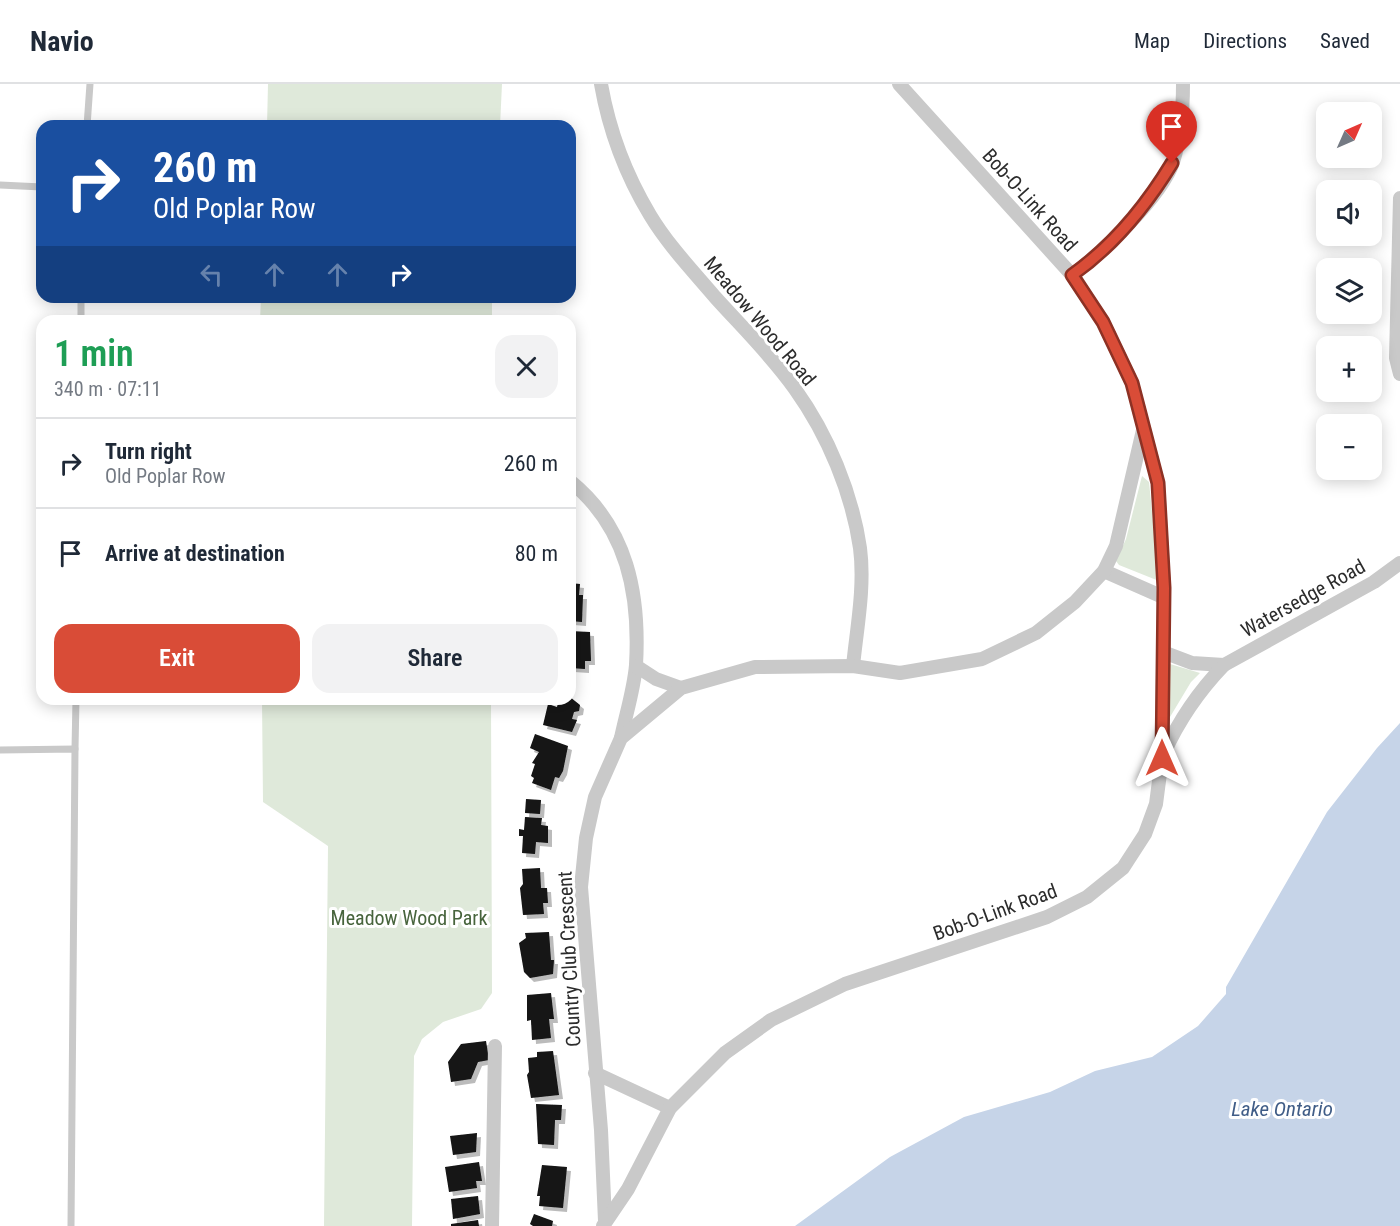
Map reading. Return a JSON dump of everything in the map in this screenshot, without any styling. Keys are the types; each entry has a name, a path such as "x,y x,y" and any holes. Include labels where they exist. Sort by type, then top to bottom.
{"street":[{"name":"Meadow Wood Road","path":"601,84 605,108 621,158 650,216 676,252 795,389 825,439 852,506 860,550 861,590 853,666"},
{"name":"Bob-O-Link Road","path":"670,1108 725,1053 771,1020 845,984 1047,917 1087,897 1123,868 1145,834 1156,804 1162,758 1163,652 1158,483 1132,383 1103,322 1072,275 899,84"},
{"path":"1072,275 1123,229 1153,195 1172,163 1183,112 1184,84"},
{"path":"1400,198 1396,358 1400,374"},
{"name":"Country Club Crescent","path":"604,1224 581,887 586,838 595,797 621,738 681,688 755,667 853,666 900,673 982,659 1036,633 1075,602 1104,571 1116,546 1144,428"},
{"path":"576,487 596,508 622,549 634,592 636,666 621,738"},
{"name":"Watersedge Road","path":"1162,758 1174,731 1205,684 1224,665 1374,582 1400,563"},
{"path":"1104,571 1163,597"},
{"path":"1163,652 1192,663 1224,665"},
{"path":"636,666 656,679 681,688"},
{"path":"492,1226 495,1046"},
{"path":"595,1073 670,1108 628,1189 604,1224"}],"lane":[{"path":"87,120 90,84"},
{"path":"0,185 36,187"},
{"path":"71,1226 76,705"},
{"path":"0,750 75,749"}],"green space":[{"path":"268,84 502,84 500,120 267,120"},
{"path":"261,303 492,303 492,315 260,315"},
{"path":"1142,476 1149,482 1159,581 1119,565 1116,561 1126,539"},
{"path":"1170,664 1200,673 1191,682 1167,722"},
{"name":"Meadow Wood Park","path":"262,705 491,705 492,993 481,1009 443,1022 422,1039 414,1056 412,1226 324,1226 328,846 263,802"}],"water":[{"name":"Lake Ontario","path":"1400,723 1400,1226 795,1226 890,1157 964,1117 1050,1092 1095,1071 1152,1057 1198,1026 1226,994 1226,987 1327,812 1377,748"}],"building":[{"path":"576,584 580,584 579,595 583,595 582,622 576,622"},
{"path":"576,631 590,632 591,661 585,661 585,669 576,668"},
{"path":"576,702 580,705 579,711 574,712 572,719 577,720 572,732 543,725 548,705 557,707 558,705 576,705"},
{"path":"535,734 568,746 563,771 559,778 555,777 551,790 532,783 534,778 531,776 535,764 532,763 539,752 530,748"},
{"path":"526,799 541,800 540,814 525,813"},
{"path":"525,817 542,818 541,825 548,826 548,843 536,842 535,854 522,853 523,836 519,836 519,829 524,830"},
{"path":"540,868 541,888 547,888 548,903 543,903 544,914 523,915 520,888 523,884 522,869"},
{"path":"549,932 551,960 554,960 553,974 530,978 524,972 519,943 526,938 525,933"},
{"path":"551,993 554,1019 549,1019 551,1038 532,1040 531,1020 527,1021 527,995"},
{"path":"486,1041 489,1060 478,1062 471,1079 451,1082 448,1062 461,1044"},
{"path":"553,1051 559,1095 531,1098 527,1075 529,1072 528,1058 537,1057 537,1052"},
{"path":"536,1104 562,1105 561,1120 555,1120 554,1145 538,1144"},
{"path":"477,1133 476,1152 453,1155 450,1136"},
{"path":"479,1162 482,1181 476,1181 477,1188 449,1192 445,1167"},
{"path":"542,1165 567,1167 563,1208 539,1206 540,1196 537,1196"},
{"path":"478,1196 480,1214 453,1219 451,1199"},
{"path":"534,1214 553,1221 552,1226 530,1224"},
{"path":"478,1220 479,1226 451,1226 451,1224"}],"route":[{"path":"1162,758 1164,588 1158,483 1132,383 1103,322 1072,275 1085,266 1123,229 1153,195 1172,163"}]}
